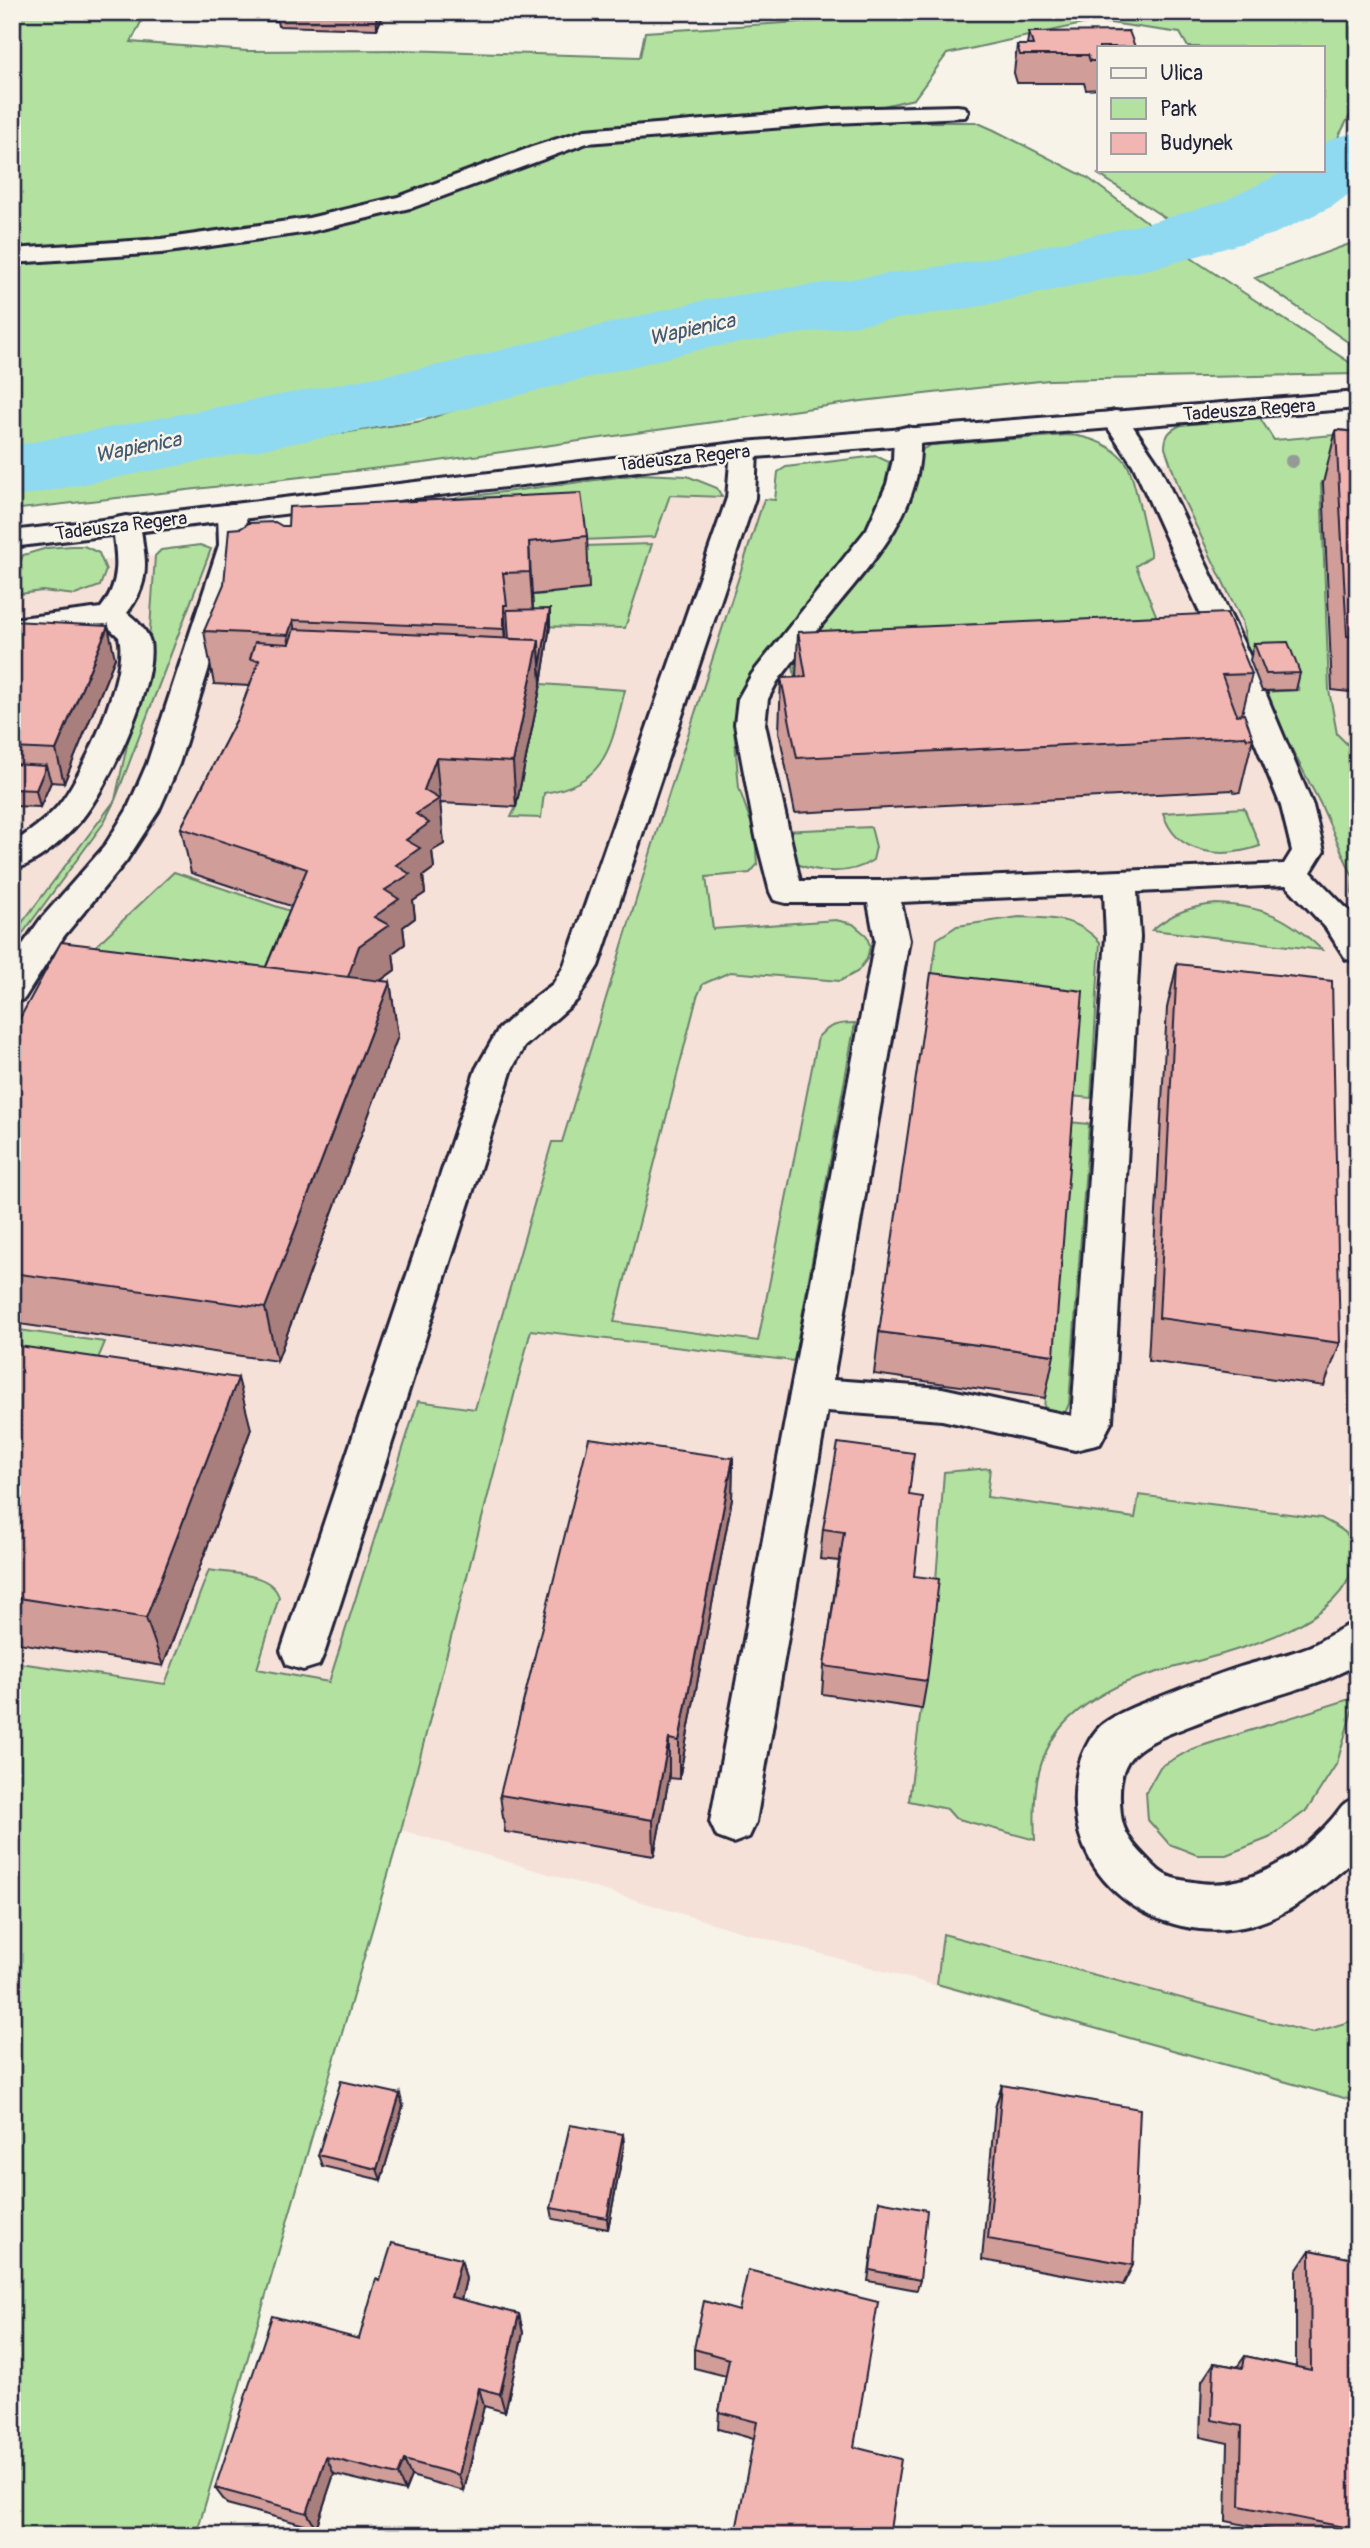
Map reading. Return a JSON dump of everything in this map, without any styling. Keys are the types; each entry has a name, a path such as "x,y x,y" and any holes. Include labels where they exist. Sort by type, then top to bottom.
{"street":[{"path":"12,256 99,252 190,243 359,213 450,188 538,150 585,138 834,116 957,112"},
{"name":"Tadeusza Regera","path":"12,538 744,450 1358,400"},
{"path":"1115,419 1146,465 1237,661 1297,806 1308,851 1294,874"},
{"path":"907,435 908,456 887,519 867,552 763,680 753,699 750,724 772,837 786,892 883,892 1294,874 1338,920 1358,951"},
{"path":"303,1651 494,1069 510,1039 536,1014 565,992 582,965 741,498 744,450"},
{"path":"12,991 52,928 114,854 143,810 163,764 233,545 232,512"},
{"path":"12,628 110,615 126,597 132,581 125,524"},
{"path":"12,860 54,829 71,812 86,790 101,759 136,660 136,642 130,629 110,615"},
{"path":"810,1394 942,1404 1075,1433 1086,1432 1093,1421 1123,937 1120,882"},
{"path":"733,1822 892,940 883,892"},
{"path":"1358,1640 1324,1661 1224,1693 1149,1721 1117,1740 1101,1766 1096,1796 1100,1829 1116,1860 1143,1888 1172,1901 1209,1908 1252,1902 1302,1876 1349,1834 1358,1818"}],"shaded area":[{"path":"1358,441 1358,2102 742,1932 401,1830 427,1730 166,1684 12,1662 12,574 26,567 155,556 161,550 200,545 211,549 313,532 643,493 775,500 884,495"}],"green space":[{"path":"12,12 146,12 131,42 247,51 402,50 640,57 645,32 860,18 876,12 1358,12 1358,110 1349,117 1324,159 1324,46 1187,46 1180,33 1096,21 947,54 914,99 883,106 892,122 976,122 994,130 1088,178 1163,234 1007,263 678,316 472,360 12,450"},
{"path":"1306,172 1274,197 1182,229 1098,174"},
{"path":"1358,241 1358,349 1255,278"},
{"path":"1179,250 1358,368 1358,374 1049,380 862,401 424,463 12,510 12,483 422,421 558,374 795,325 959,308"},
{"path":"1260,418 1274,440 1358,433 1358,484 1321,482 1329,690 1337,734 1348,745 1358,747 1358,908 1352,893 1353,877 1321,805 1262,692 1299,690 1286,657 1249,657 1242,621 1183,499 1165,448 1169,433 1181,425"},
{"path":"1068,435 1101,443 1116,452 1127,464 1137,494 1151,556 1136,566 1176,664 795,681 793,664 879,555 899,519 923,449 931,445"},
{"path":"876,456 889,462 884,495 866,535 740,696 734,729 739,788 755,834 757,865 750,873 706,877 713,929 836,920 853,924 866,935 870,946 867,959 857,972 840,981 730,972 703,984 697,997 614,1322 758,1341 818,1037 834,1025 855,1023 794,1361 531,1330 401,1830 196,2536 12,2536 12,1662 165,1684 209,1570 259,1579 275,1589 279,1597 257,1669 329,1682 418,1401 475,1409 552,1142 562,1142 658,828 764,499 775,500 778,472 786,467"},
{"path":"641,474 687,476 717,488 722,497 670,495 655,537 582,540 462,515 457,498"},
{"path":"652,544 625,628 534,626 532,595 551,594 583,546"},
{"path":"200,545 211,549 115,800 150,629 155,556 161,550"},
{"path":"84,546 99,553 106,570 100,586 75,595 42,591 12,595 12,571 16,571 23,555 47,548"},
{"path":"541,684 625,690 610,744 595,770 566,788 544,793 541,818 511,817 516,807"},
{"path":"115,800 103,824 12,948 12,936"},
{"path":"1244,808 1260,846 1216,853 1189,846 1178,838 1163,813"},
{"path":"871,827 876,847 873,860 844,871 823,871 794,863 781,831"},
{"path":"174,872 308,917 266,1015 83,958"},
{"path":"1216,904 1248,907 1274,915 1298,929 1322,950 1152,930 1181,912"},
{"path":"1019,917 1073,923 1100,942 1091,1098 1070,1096 926,1017 937,939 957,926"},
{"path":"1068,1122 1089,1124 1069,1404 1065,1413 1054,1414 1044,1409"},
{"path":"12,1329 105,1342 86,1387 12,1376"},
{"path":"990,1468 987,1497 1135,1518 1139,1495 1321,1518 1348,1535 1354,1547 1353,1565 1342,1590 1321,1610 1293,1627 1260,1642 1126,1682 1078,1711 1053,1738 1041,1765 1035,1794 1035,1840 955,1818 947,1809 909,1801 934,1608 944,1472"},
{"path":"1356,1697 1337,1763 1307,1810 1269,1838 1226,1855 1197,1855 1169,1844 1148,1820 1146,1792 1160,1767 1192,1749"},
{"path":"943,1934 1312,2033 1358,2019 1358,2102 937,1984"}],"building":[{"path":"1129,31 1135,46 1097,46 1097,61 1090,61 1088,55 1020,55 1017,45 1033,45 1029,32"},
{"path":"1336,430 1358,432 1358,637 1347,636"},
{"path":"581,493 587,536 529,542 530,572 503,573 507,605 504,605 504,629 293,620 288,635 204,631 224,584 229,529 241,528 249,523 275,522 288,526 289,507"},
{"path":"550,609 540,667 539,640 509,639 507,610"},
{"path":"1227,613 1252,674 1222,675 1237,715 1244,714 1253,738 1247,739 1245,736 797,758 781,678 806,677 798,632"},
{"path":"12,621 108,626 56,750 12,748"},
{"path":"294,629 539,640 513,762 436,758 424,790 439,799 416,814 429,823 406,840 420,848 396,865 410,874 385,890 399,899 374,917 389,925 359,946 348,977 266,967 307,869 181,828 238,717 259,660 250,659 255,642 289,644"},
{"path":"1288,642 1300,673 1266,674 1254,643"},
{"path":"12,764 46,766 36,790 12,789"},
{"path":"61,942 390,982 265,1308 12,1273 12,1033"},
{"path":"1177,964 1332,981 1340,1343 1159,1318"},
{"path":"931,973 1083,991 1054,1355 879,1332"},
{"path":"12,1345 238,1378 146,1618 12,1597"},
{"path":"589,1438 733,1458 679,1741 669,1739 653,1820 500,1795"},
{"path":"838,1443 914,1453 909,1495 923,1497 914,1576 939,1579 927,1681 824,1666 844,1532 823,1529"},
{"path":"341,2081 400,2094 377,2169 318,2155"},
{"path":"1002,2085 1140,2109 1133,2265 988,2239"},
{"path":"570,2125 623,2134 607,2218 551,2208"},
{"path":"879,2201 927,2210 920,2280 870,2270"},
{"path":"392,2243 461,2259 451,2297 519,2314 500,2394 479,2388 459,2475 404,2460 398,2475 326,2457 307,2513 215,2488 272,2316 359,2339 376,2279 380,2281"},
{"path":"1310,2250 1358,2260 1358,2530 1240,2506 1242,2426 1212,2420 1214,2363 1243,2368 1245,2356 1311,2370"},
{"path":"748,2270 878,2302 854,2447 901,2459 889,2536 735,2536 757,2422 719,2412 729,2359 694,2349 704,2301 739,2311"}],"waterway":[{"name":"Wapienica","path":"12,472 444,389 705,324 976,284 1163,243 1248,218 1307,190 1358,153"}]}
